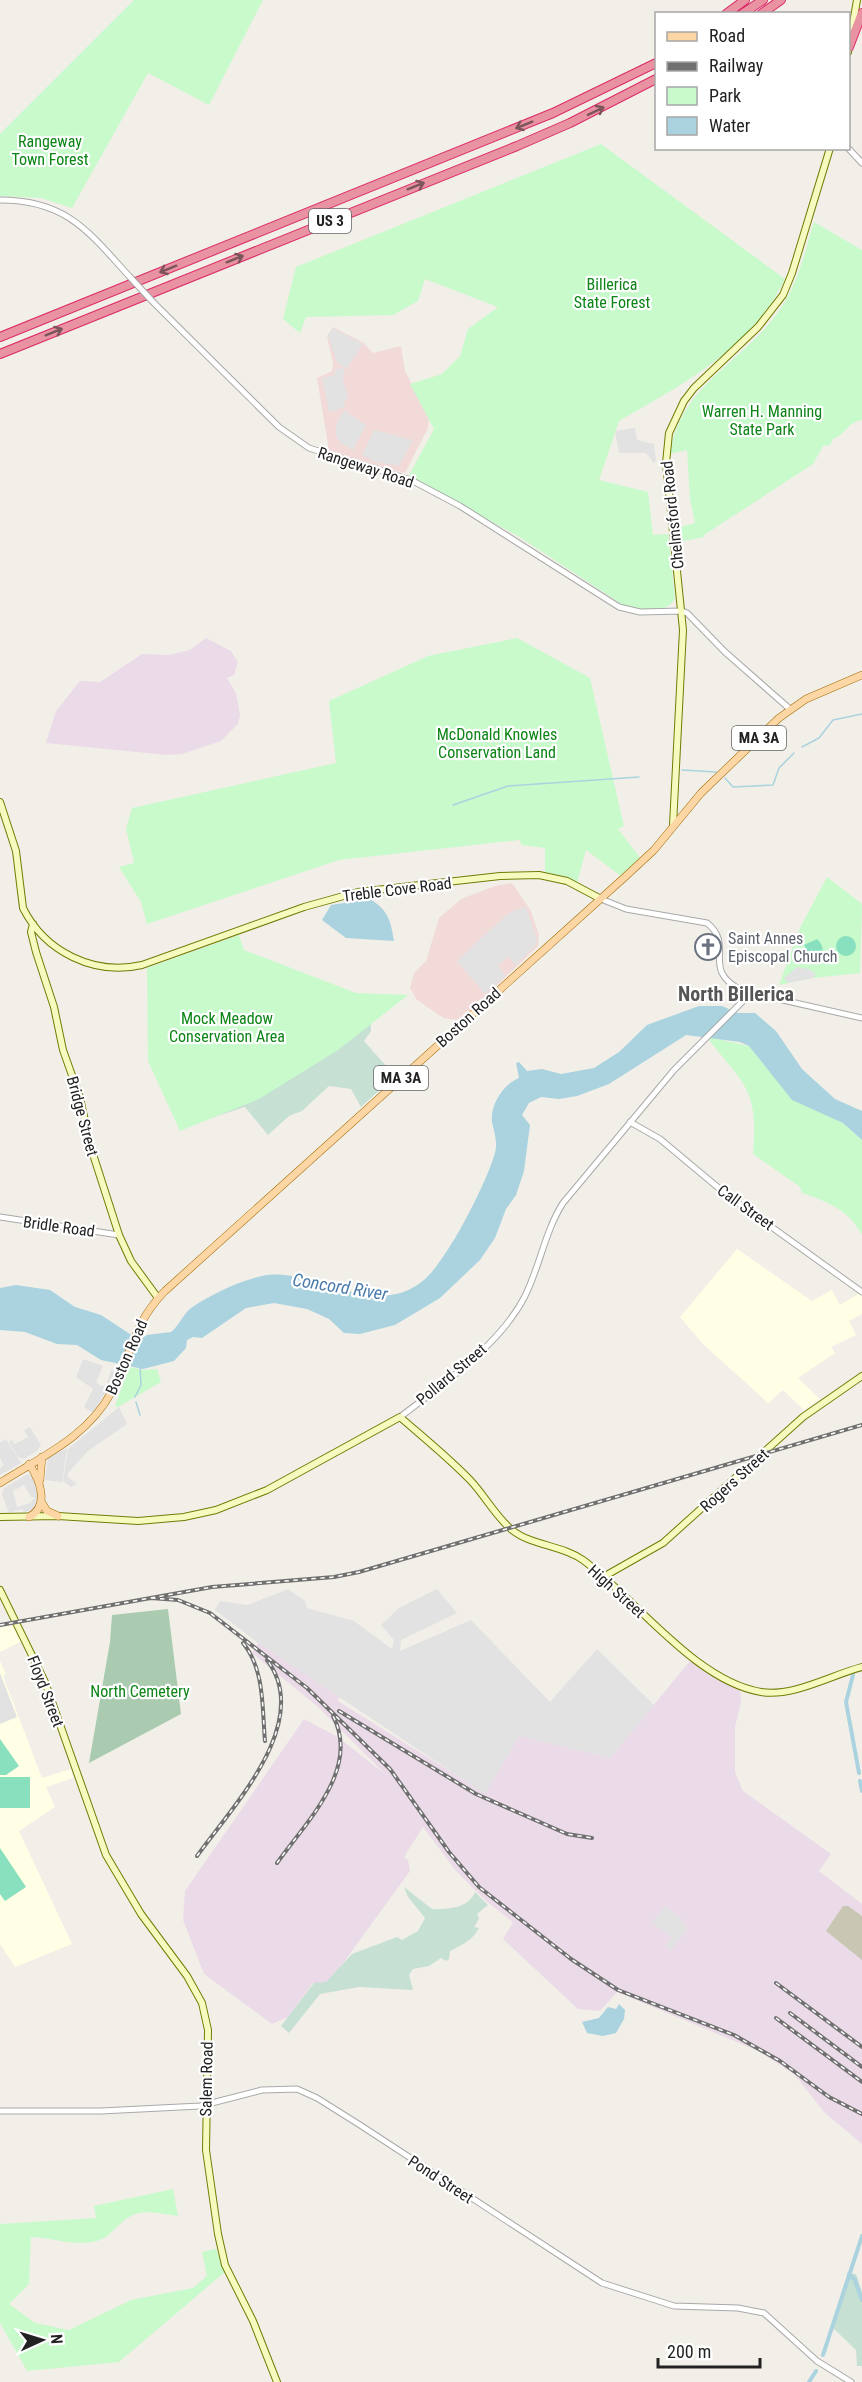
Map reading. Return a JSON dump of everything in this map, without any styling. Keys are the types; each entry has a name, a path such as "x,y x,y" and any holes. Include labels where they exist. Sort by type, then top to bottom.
{"highway":[{"path":"729,12 745,0"},
{"path":"745,12 763,0"},
{"path":"764,12 781,0"},
{"path":"850,44 862,13"},
{"name":"US 3","path":"0,337 553,113 655,64"},
{"name":"US 3","path":"0,354 517,146 578,120 655,80"}],"main road":[{"path":"850,41 857,0"},
{"name":"Chelmsford Road","path":"673,825 681,695 682,611 666,463 671,426 684,401 694,388 758,327 783,295 792,273 829,150"},
{"name":"Boston Road","path":"0,1483 73,1437 91,1421 105,1403 122,1371 144,1315 158,1298 654,850 673,825 713,782 791,710 819,693 862,675"},
{"name":"Treble Cove Road","path":"0,802 16,851 23,908 33,924 59,949 76,959 112,969 142,965 301,908 358,892 531,875 558,878 601,899"},
{"name":"Bridge Street","path":"33,924 31,932 54,1007 63,1050 80,1098 91,1148 119,1234 131,1261 158,1298"},
{"name":"Rogers Street","path":"603,1577 663,1543 803,1417 862,1376"},
{"name":"Pollard Street","path":"0,1517 58,1516 138,1521 183,1517 219,1509 267,1490 400,1417"},
{"name":"High Street","path":"400,1417 466,1476 514,1531 568,1552 603,1577 694,1659 719,1674 752,1689 781,1691 862,1667"},
{"path":"42,1457 39,1483 41,1501 47,1511 58,1516"},
{"path":"30,1464 39,1483"},
{"path":"29,1517 37,1512 41,1501"},
{"name":"Floyd Street","path":"0,1590 45,1682 83,1796"},
{"name":"Salem Road","path":"83,1796 106,1855 125,1889 187,1976 202,2003 207,2030 208,2171 222,2254 277,2382"}],"street":[{"path":"850,148 862,163"},
{"name":"Rangeway Road","path":"0,200 34,202 64,213 82,225 154,303 279,427 309,448 411,480 501,530 619,607 640,612 682,611"},
{"path":"682,611 692,616 725,652 791,710"},
{"name":"Treble Cove Road","path":"601,899 626,909 707,923 716,932 719,940 722,976 731,985 750,994"},
{"path":"750,994 862,1018"},
{"name":"Pollard Street","path":"400,1417 466,1363 509,1321 526,1294 559,1209 630,1122 703,1041 750,994"},
{"name":"Call Street","path":"630,1122 654,1135 727,1195 862,1292"},
{"name":"Bridle Road","path":"0,1217 119,1234"},
{"name":"Pond Street","path":"0,2111 101,2111 206,2105 277,2088 297,2089 309,2094 602,2283 674,2306 738,2308 764,2313 817,2361 851,2382"}],"shaded area":[{"path":"333,327 364,343 373,353 401,346 405,371 429,417 428,428 405,473 352,460 329,451 317,378 332,371 333,363 327,336"},
{"path":"333,328 363,344 347,368 337,363 328,335"},
{"path":"345,367 343,378 348,399 344,401 345,407 329,412 322,378 335,375 335,370"},
{"path":"344,410 366,425 353,450 341,443 336,436 336,425"},
{"path":"635,428 637,440 654,444 656,460 654,463 646,453 619,453 615,431"},
{"path":"374,430 413,440 399,466 376,462 362,455"},
{"path":"206,638 231,651 238,662 234,675 227,678 236,693 240,715 238,724 221,741 182,754 167,755 46,743 56,711 80,681 100,682 142,654 169,655 190,650"},
{"path":"512,883 531,911 539,935 538,946 468,1013 457,1020 443,1018 416,999 410,988 414,973 426,961 439,918 461,899 495,886"},
{"path":"526,907 537,939 536,945 516,965 508,957 498,965 505,976 485,994 457,961 504,917 512,911"},
{"path":"797,967 809,969 816,974 813,978 788,983 784,978"},
{"path":"370,1000 371,1031 364,1041 395,1076 361,1107 351,1089 329,1086 302,1111 289,1116 268,1135 245,1107 186,1126"},
{"path":"737,1249 812,1301 832,1290 840,1305 860,1293 862,1295 862,1314 849,1321 856,1335 831,1347 835,1353 798,1378 820,1399 804,1410 783,1390 768,1403 703,1344 680,1317"},
{"path":"83,1359 103,1366 96,1382 101,1386 106,1386 111,1370 115,1372 109,1387 93,1413 84,1407 93,1389 76,1377"},
{"path":"119,1407 127,1424 88,1451 68,1473 68,1477 77,1484 71,1487 63,1481 68,1449"},
{"path":"30,1427 41,1445 37,1451 24,1459 18,1457 9,1442 12,1440 15,1444 28,1437 24,1430"},
{"path":"6,1439 21,1463 0,1475 0,1468 4,1465 0,1458 0,1443"},
{"path":"67,1448 62,1482 45,1480 48,1458"},
{"path":"32,1474 37,1485 38,1502 35,1505 38,1507 34,1511 24,1512 22,1509 9,1513 2,1494 4,1488","holes":["24,1485 31,1497 35,1497 30,1503 17,1507 13,1491"]},
{"path":"288,1589 305,1601 307,1608 354,1621 392,1649 394,1640 381,1625 399,1608 437,1589 457,1613 401,1640 400,1651 471,1620 550,1702 597,1649 654,1705 610,1758 519,1736 485,1794 258,1643 215,1610 220,1601 248,1605"},
{"path":"14,1625 22,1641 0,1652 0,1628"},
{"path":"258,1643 308,1664 340,1689 338,1701 485,1793 519,1735 610,1758 690,1661 740,1688 741,1703 735,1727 735,1772 743,1791 831,1854 819,1871 862,1904 862,2144 824,2112 794,2074 758,2051 617,1992 600,2011 578,2009 503,1939 513,1922 487,1902 456,1871 423,1827 404,1857 408,1860 410,1871 325,1988 313,1983 288,2017 272,2024 204,1974 183,1920 185,1891 304,1719 338,1737 386,1775 318,1707 252,1653"},
{"path":"0,1661 6,1674 3,1676 42,1778 71,1769 73,1778 46,1787 55,1807 19,1831 72,1944 15,1967 0,1944"},
{"path":"0,1673 17,1717 0,1724"},
{"path":"404,1887 432,1909 463,1905 472,1898 475,1892 488,1905 477,1914 479,1919 474,1927 479,1928 477,1932 467,1942 450,1951 449,1959 446,1961 441,1958 429,1966 413,1969 409,1975 413,1990 359,1987 320,1994 289,2033 281,2026 314,1983 326,1982 352,1954 397,1937 402,1940 418,1931 425,1918 408,1897"},
{"path":"665,1906 684,1921 682,1923 688,1928 671,1951 665,1946 673,1935 670,1936 652,1923"},
{"path":"843,1906 848,1906 862,1916 862,1960 826,1931"},
{"path":"848,2273 856,2274 862,2292 862,2366 857,2366 856,2350 833,2328 832,2322"}],"green space":[{"name":"Rangeway Town Forest","path":"134,0 263,0 209,105 148,73 72,208 41,198 0,196 0,134"},
{"name":"Billerica State Forest","path":"601,144 785,279 771,304 754,326 734,345 691,378 619,421 599,480 648,492 653,535 668,534 675,598 666,607 652,610 623,605 518,536 408,477 434,429 410,384 442,374 460,356 468,329 498,307 425,279 418,301 393,315 306,317 300,333 283,319 296,267"},
{"name":"Warren H. Manning State Park","path":"814,222 862,250 862,420 857,421 833,439 830,445 823,446 813,464 704,537 679,542 677,528 695,523 690,499 687,450 670,454 676,431 698,393 761,333 783,305 799,271"},
{"name":"McDonald Knowles Conservation Land","path":"517,638 590,678 624,826 618,829 641,859 621,876 586,850 577,883 563,876 545,873 545,848 521,845 520,840 339,860 147,924 141,902 119,867 134,863 126,829 132,808 336,763 329,701 428,656"},
{"path":"827,877 862,904 860,973 813,978 779,985 800,928"},
{"name":"Mock Meadow Conservation Area","path":"239,935 244,950 356,993 408,995 338,1050 259,1099 180,1131 148,1061 147,968"},
{"path":"846,936 853,939 856,946 853,953 846,956 839,953 836,946 839,939"},
{"path":"817,939 823,949 820,958 813,962 804,945"},
{"path":"712,1038 749,1046 792,1099 843,1123 862,1140 862,1235 844,1213 829,1203 802,1193 800,1187 753,1154 754,1116 751,1102 741,1080 709,1040"},
{"path":"129,1367 143,1370 157,1369 161,1382 118,1407 115,1406"},
{"name":"North Cemetery","path":"168,1609 181,1714 89,1763 110,1642 112,1615"},
{"path":"0,1739 19,1766 6,1775 0,1775"},
{"path":"0,1777 30,1777 30,1808 0,1808"},
{"path":"0,1848 26,1887 5,1901 0,1894"},
{"path":"173,2189 178,2216 151,2212 137,2214 125,2220 104,2238 86,2243 31,2237 29,2284 9,2304 35,2323 69,2330 131,2300 193,2288 207,2276 202,2252 216,2249 225,2272 119,2362 27,2371 0,2323 0,2224 96,2218 94,2206"}],"water":[{"path":"370,899 381,907 388,917 394,941 346,938 322,920 331,905"},
{"path":"699,1006 722,1006 738,1013 755,1013 776,1031 802,1069 835,1099 862,1111 862,1140 843,1123 792,1100 749,1046 740,1042 686,1035 609,1084 577,1096 559,1099 541,1097 529,1103 522,1115 530,1125 524,1171 516,1195 506,1209 495,1238 480,1260 440,1298 395,1325 360,1334 344,1333 329,1319 307,1309 274,1303 246,1308 202,1338 193,1337 187,1340 186,1348 174,1361 143,1369 101,1360 77,1345 57,1344 25,1332 0,1330 0,1288 16,1285 50,1290 75,1307 101,1315 139,1340 147,1335 171,1332 188,1311 199,1303 234,1285 262,1276 281,1275 301,1278 364,1294 385,1296 405,1291 424,1280 434,1270 455,1239 475,1201 496,1149 492,1122 493,1108 503,1090 519,1078 516,1063 519,1062 527,1071 542,1069 561,1074 594,1068 619,1052 647,1025"},
{"path":"619,2004 625,2010 624,2019 616,2033 603,2036 587,2033 582,2022 599,2018 608,2007 616,2009"}],"waterway":[{"path":"802,747 819,738 833,720 862,714"},
{"path":"725,778 733,787 773,785 779,768 794,753"},
{"path":"682,770 716,772"},
{"path":"453,805 508,786 639,777"},
{"path":"135,1397 141,1385 140,1367"},
{"path":"136,1402 140,1415"},
{"path":"853,1675 846,1702 859,1773"},
{"path":"860,1781 862,1791"},
{"path":"823,2355 862,2236"},
{"path":"849,2274 855,2280 862,2300"},
{"path":"809,2382 816,2371"}],"railway":[{"path":"0,1625 212,1587 334,1577 359,1572 862,1425"},
{"path":"151,1598 178,1600 210,1613 307,1688 390,1769 449,1852 479,1887 571,1959 618,1990 734,2035 780,2061 829,2097 862,2114"},
{"path":"243,1643 259,1677 265,1741"},
{"path":"197,1856 247,1789 263,1763 275,1736 281,1710 279,1684 267,1660"},
{"path":"339,1711 476,1794 567,1834 592,1838"},
{"path":"277,1863 315,1812 335,1775 340,1756 340,1736 333,1716"},
{"path":"776,1983 862,2047"},
{"path":"790,2013 862,2067"},
{"path":"776,2018 862,2082"}],"place":[{"name":"Saint Annes Episcopal Church","path":"708,947"}],"district":[{"name":"North Billerica","path":"736,994"}],"water label":[{"name":"Concord River","path":"340,1287"}]}
